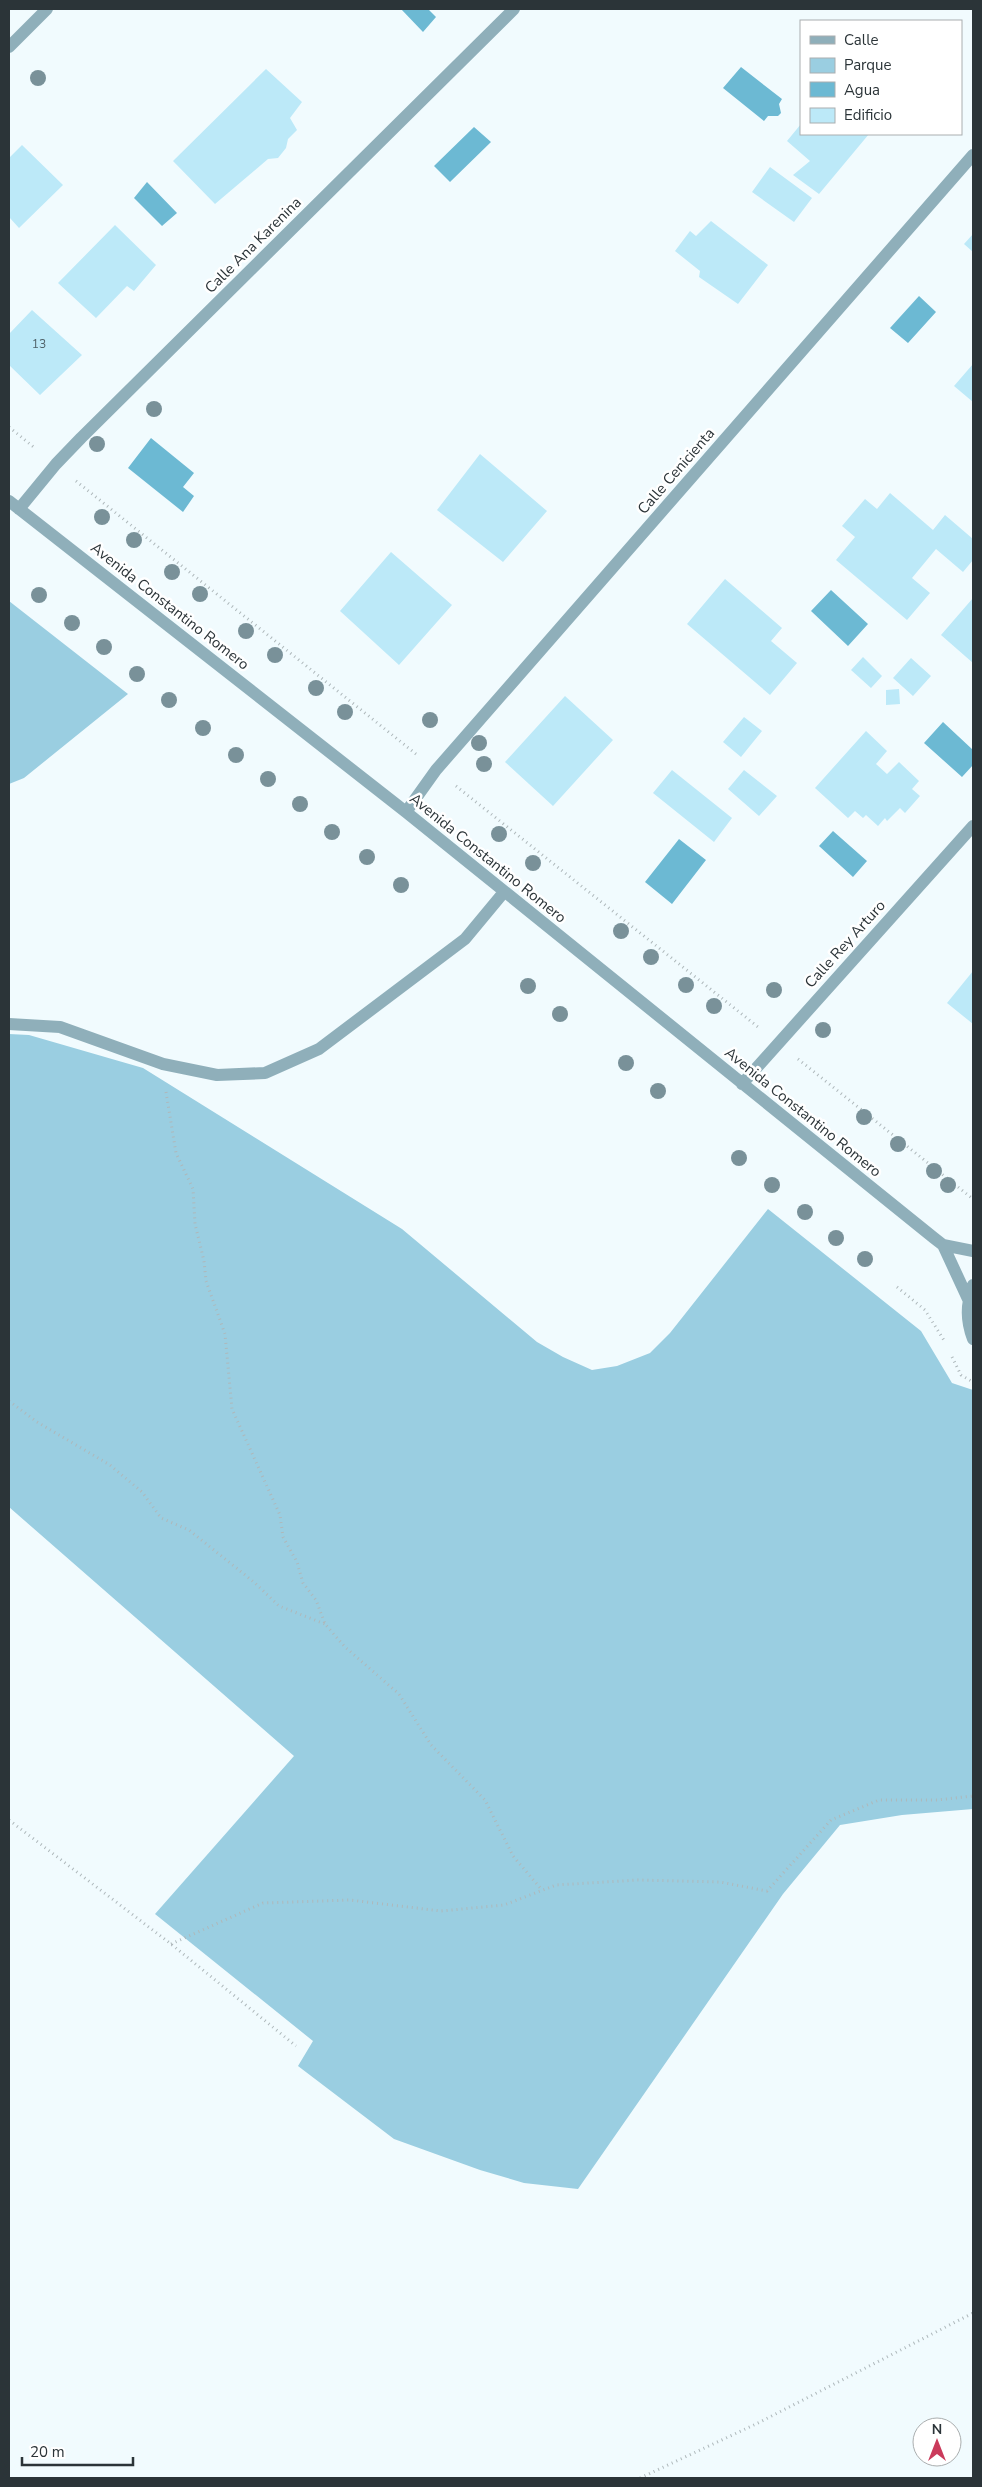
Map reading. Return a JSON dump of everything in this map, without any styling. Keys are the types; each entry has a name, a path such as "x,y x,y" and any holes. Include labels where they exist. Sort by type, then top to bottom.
{"street":[{"path":"9,47 47,9"},
{"name":"Calle Ana Karenina","path":"14,505 514,9"},
{"name":"Calle Cenicienta","path":"406,812 436,770 973,155"},
{"name":"Avenida Constantino Romero","path":"14,505 406,812 943,1245 968,1298"},
{"name":"Calle Rey Arturo","path":"742,1084 973,826"},
{"path":"9,1024 60,1027 163,1064 216,1075 265,1072 319,1049 465,939 504,892"},
{"name":"Avenida Constantino Romero","path":"943,1245 973,1251"},
{"path":"973,1285 968,1298 967,1319 973,1339"}],"path":[{"path":"9,427 973,1199"},
{"path":"163,1064 170,1123 176,1153 193,1189 195,1224 204,1261 206,1281 225,1334 232,1409 280,1515 283,1538 297,1562 304,1583 316,1600 325,1624 345,1647 399,1694 432,1746 485,1800 513,1856 542,1890"},
{"path":"897,1287 925,1310 946,1344"},
{"path":"950,1352 961,1375 973,1382"},
{"path":"9,1402 37,1422 110,1465 142,1492 161,1518 190,1530 255,1583 279,1606 325,1624"},
{"path":"171,1944 263,1903 350,1900 441,1911 504,1905 556,1885 638,1880 720,1882 767,1891 831,1820 879,1800 937,1800 973,1796"},
{"path":"9,1820 171,1944 296,2046"},
{"path":"640,2478 756,2424 973,2314"}],"green space":[{"path":"9,601 128,694 24,778 9,784"},
{"path":"9,1034 29,1035 143,1068 402,1229 537,1342 563,1357 592,1370 617,1366 650,1353 670,1333 768,1209 921,1331 952,1383 973,1390 973,1809 902,1815 840,1825 783,1894 578,2189 524,2183 480,2170 394,2139 298,2066 313,2041 155,1914 294,1756 9,1507"}],"water":[{"path":"401,9 428,9 436,17 423,32"},
{"path":"741,67 782,99 779,104 781,113 778,116 768,116 764,121 723,88"},
{"path":"474,127 491,142 450,182 434,166"},
{"path":"147,182 177,213 162,226 134,198"},
{"path":"919,296 936,312 908,343 890,328"},
{"path":"151,438 194,473 183,487 194,496 183,512 128,468"},
{"path":"831,590 868,624 848,646 811,611"},
{"path":"943,722 973,750 973,765 962,777 924,743"},
{"path":"833,831 867,861 853,877 819,846"},
{"path":"679,839 706,860 672,904 645,882"}],"building":[{"path":"266,69 302,102 290,118 297,130 288,139 286,148 278,158 268,159 215,204 173,161"},
{"path":"800,125 800,135 868,135 819,194 793,175 810,161 787,141"},
{"path":"22,145 63,185 19,228 9,217 9,158"},
{"path":"770,167 812,198 794,222 752,192"},
{"path":"711,221 768,265 738,304 699,277 700,271 675,251 690,231 696,236"},
{"path":"115,225 156,265 134,291 127,286 96,318 58,283"},
{"path":"973,234 973,252 964,244"},
{"path":"32,310 82,355 40,395 9,365 9,334"},
{"path":"973,364 973,402 954,386"},
{"path":"480,454 547,511 503,562 437,510"},
{"path":"890,493 933,530 945,515 973,539 973,560 963,572 936,549 912,578 930,593 907,620 836,560 855,537 842,526 865,499 877,509"},
{"path":"391,552 452,605 399,665 340,611"},
{"path":"725,579 782,628 771,641 797,663 770,695 687,624"},
{"path":"973,598 973,663 941,635"},
{"path":"863,657 882,676 871,688 851,670"},
{"path":"911,658 931,676 913,696 893,678"},
{"path":"899,689 900,704 886,705 886,690"},
{"path":"565,696 613,740 553,806 505,762"},
{"path":"744,717 762,731 741,757 723,742"},
{"path":"866,731 887,751 876,764 887,774 899,762 919,781 912,789 920,796 905,813 900,808 887,821 885,818 878,826 866,815 863,818 855,811 848,818 815,788"},
{"path":"672,770 732,818 714,842 653,793"},
{"path":"744,770 777,796 759,816 728,789"},
{"path":"973,971 973,1024 947,1003"}]}
